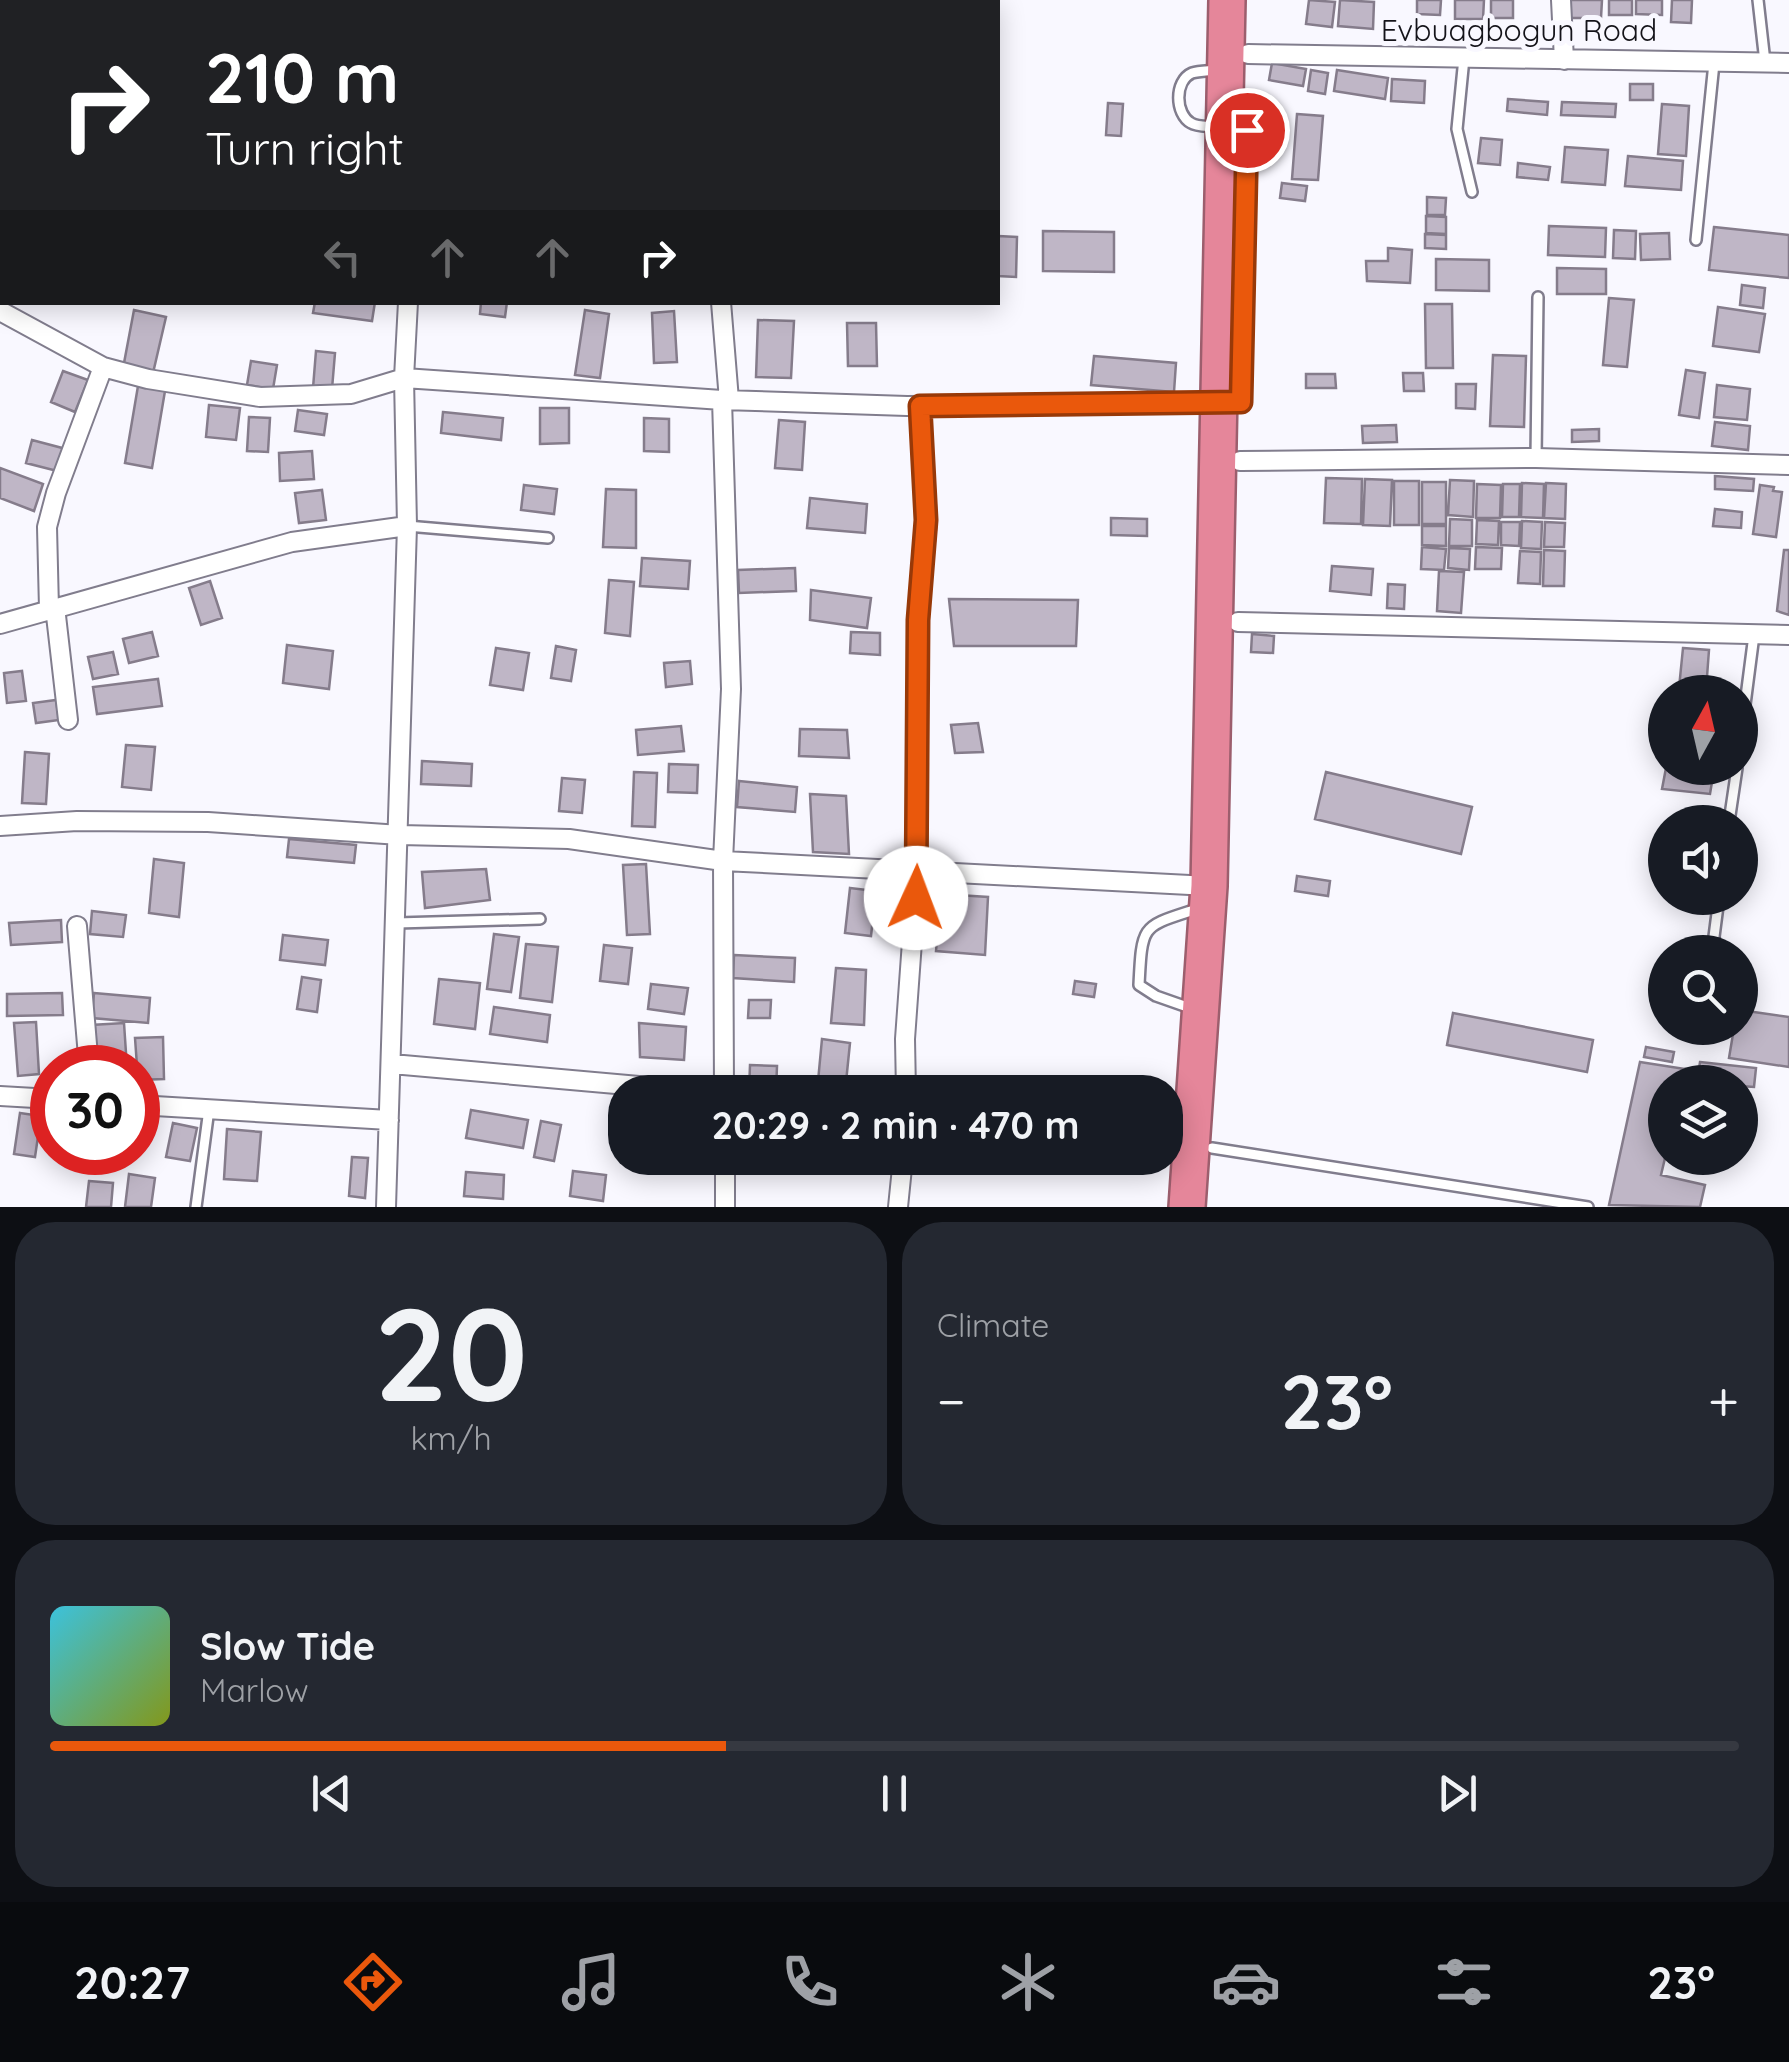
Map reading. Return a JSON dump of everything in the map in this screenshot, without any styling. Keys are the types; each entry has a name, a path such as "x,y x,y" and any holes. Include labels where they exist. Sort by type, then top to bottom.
{"highway":[{"path":"1187,1207 1208,896 1229,402 1237,62 1227,0"},
{"path":"1209,1207 1238,622 1240,461 1229,402 1224,128 1249,0"}],"street":[{"path":"1560,0 1564,60"},
{"name":"Evbuagbogun Road","path":"1237,62 1464,58 1789,63"},
{"path":"386,1207 400,835 408,305"},
{"path":"721,305 731,689 724,862 724,1075"},
{"path":"0,311 104,367 148,379 260,397 351,394 404,378 725,400 920,406 1229,402"},
{"path":"68,720 52,608 48,527 56,493 104,367"},
{"path":"906,1075 918,872 918,620 926,520 920,406"},
{"path":"1240,461 1536,458 1789,464"},
{"path":"0,624 292,542 407,526"},
{"path":"1238,622 1789,636"},
{"path":"0,826 208,822 400,835 569,839 724,862 918,872 1208,896"},
{"path":"77,926 87,1045"},
{"path":"392,1064 608,1083"},
{"path":"0,1096 30,1098"},
{"path":"160,1106 390,1120"},
{"path":"725,1175 725,1207"},
{"path":"898,1207 901,1175"}],"lane":[{"path":"1758,0 1765,62"},
{"path":"1464,58 1458,129 1472,192"},
{"path":"1696,240 1715,60"},
{"path":"1536,458 1538,298"},
{"path":"407,526 548,538"},
{"path":"1749,675 1754,636"},
{"path":"1200,1012 1156,996 1139,985 1140,957 1143,933 1149,926 1208,896"},
{"path":"397,923 540,918"},
{"path":"196,1207 209,1109"},
{"path":"1212,1148 1588,1207"}],"building":[{"path":"1309,0 1335,2 1332,27 1306,24"},
{"path":"1340,0 1374,2 1373,29 1338,26"},
{"path":"1417,0 1441,0 1440,15 1417,14"},
{"path":"1455,0 1484,0 1483,19 1455,19"},
{"path":"1491,0 1513,0 1513,18 1491,18"},
{"path":"1568,0 1602,0 1601,18 1568,18"},
{"path":"1609,0 1632,0 1632,15 1609,15"},
{"path":"1636,0 1662,0 1662,15 1636,14"},
{"path":"1672,0 1692,0 1691,23 1671,22"},
{"path":"1272,63 1306,69 1303,86 1269,80"},
{"path":"1311,70 1328,73 1325,94 1308,91"},
{"path":"1337,70 1388,78 1385,99 1334,91"},
{"path":"1392,79 1425,81 1424,103 1391,101"},
{"path":"1630,84 1653,84 1653,100 1630,100"},
{"path":"1508,99 1548,102 1547,115 1507,111"},
{"path":"1562,102 1616,104 1615,117 1561,115"},
{"path":"1108,103 1123,104 1121,136 1106,135"},
{"path":"1662,104 1689,106 1686,156 1658,154"},
{"path":"1297,114 1323,116 1318,180 1292,179"},
{"path":"1481,138 1502,140 1500,165 1478,163"},
{"path":"1565,147 1608,150 1605,185 1562,182"},
{"path":"1628,156 1683,161 1681,190 1625,186"},
{"path":"1518,163 1550,167 1548,180 1517,177"},
{"path":"1282,183 1307,186 1305,201 1280,198"},
{"path":"1427,197 1446,198 1445,215 1427,215"},
{"path":"1426,216 1446,217 1446,234 1426,233"},
{"path":"1549,226 1606,228 1605,257 1548,255"},
{"path":"1714,227 1789,235 1789,278 1709,270"},
{"path":"1614,230 1636,231 1635,259 1613,258"},
{"path":"1043,231 1114,232 1114,272 1043,271"},
{"path":"1669,233 1670,259 1641,260 1640,234"},
{"path":"1425,234 1446,235 1446,249 1425,248"},
{"path":"1000,236 1017,237 1016,277 1000,276"},
{"path":"1388,248 1412,250 1410,283 1367,281 1366,261 1388,261"},
{"path":"1436,259 1489,260 1489,291 1436,290"},
{"path":"1557,268 1606,269 1606,294 1557,294"},
{"path":"1742,285 1765,288 1763,308 1740,305"},
{"path":"1609,298 1634,300 1627,367 1603,365"},
{"path":"1425,304 1452,304 1453,368 1426,368"},
{"path":"314,305 375,305 372,321 313,313"},
{"path":"481,305 507,305 505,317 480,314"},
{"path":"1718,307 1765,314 1759,352 1713,346"},
{"path":"134,310 166,317 153,373 124,363"},
{"path":"585,310 609,314 600,378 575,375"},
{"path":"674,311 677,362 654,363 652,313"},
{"path":"758,320 794,321 791,378 756,377"},
{"path":"847,323 876,323 877,366 848,366"},
{"path":"316,351 335,353 332,389 313,388"},
{"path":"1493,355 1526,356 1524,427 1490,426"},
{"path":"1094,356 1176,363 1174,392 1091,385"},
{"path":"251,361 277,365 273,389 247,385"},
{"path":"1686,370 1705,373 1699,418 1679,415"},
{"path":"63,371 88,380 75,412 51,402"},
{"path":"1403,373 1423,373 1424,391 1404,391"},
{"path":"1306,374 1335,374 1336,388 1306,388"},
{"path":"1456,384 1476,384 1475,409 1456,408"},
{"path":"1717,385 1750,389 1747,420 1714,417"},
{"path":"138,386 165,391 152,468 125,463"},
{"path":"209,405 240,408 236,440 206,437"},
{"path":"540,408 569,408 569,443 540,444"},
{"path":"298,410 327,414 324,435 295,431"},
{"path":"443,412 503,418 501,440 441,433"},
{"path":"249,417 270,418 268,452 247,451"},
{"path":"644,418 669,419 669,452 644,451"},
{"path":"779,420 805,422 802,470 775,468"},
{"path":"1715,422 1750,426 1748,450 1712,446"},
{"path":"1396,425 1397,442 1363,443 1362,426"},
{"path":"1599,429 1599,441 1572,442 1572,430"},
{"path":"32,440 66,449 61,472 26,463"},
{"path":"312,451 314,479 280,481 279,453"},
{"path":"0,468 43,484 34,511 0,498"},
{"path":"1715,476 1754,479 1753,491 1715,489"},
{"path":"1326,478 1362,479 1361,524 1324,523"},
{"path":"1365,479 1392,480 1390,526 1363,525"},
{"path":"1450,480 1474,481 1473,517 1448,515"},
{"path":"1394,481 1419,481 1419,525 1394,525"},
{"path":"1422,482 1446,482 1446,524 1422,524"},
{"path":"1522,483 1544,484 1543,518 1521,517"},
{"path":"1546,483 1566,484 1565,519 1544,518"},
{"path":"1477,484 1501,485 1500,518 1476,518"},
{"path":"1503,484 1520,484 1519,517 1502,517"},
{"path":"524,485 557,489 554,514 521,510"},
{"path":"1760,485 1782,492 1776,537 1753,534"},
{"path":"606,489 636,490 636,548 603,547"},
{"path":"322,490 326,520 299,523 295,493"},
{"path":"810,498 867,504 865,533 807,528"},
{"path":"1715,509 1742,512 1741,528 1713,526"},
{"path":"1111,518 1147,519 1147,536 1111,535"},
{"path":"1450,519 1472,520 1472,546 1449,546"},
{"path":"1477,520 1499,521 1498,545 1476,544"},
{"path":"1522,521 1542,522 1541,549 1521,548"},
{"path":"1501,522 1520,522 1519,546 1501,545"},
{"path":"1545,522 1565,523 1564,547 1544,547"},
{"path":"1422,526 1446,526 1446,546 1422,545"},
{"path":"1422,547 1446,549 1444,570 1421,569"},
{"path":"1476,547 1502,548 1501,569 1475,569"},
{"path":"1449,548 1470,549 1469,570 1448,568"},
{"path":"1544,550 1565,551 1564,586 1543,586"},
{"path":"1784,550 1789,550 1789,615 1777,611"},
{"path":"1520,551 1541,552 1540,584 1518,583"},
{"path":"642,558 690,561 688,589 640,586"},
{"path":"1332,566 1373,569 1371,595 1330,591"},
{"path":"795,568 796,591 739,593 738,570"},
{"path":"1439,571 1464,572 1461,613 1437,611"},
{"path":"609,580 634,582 630,636 605,633"},
{"path":"210,581 222,618 201,625 189,588"},
{"path":"1388,584 1405,585 1404,609 1387,608"},
{"path":"811,590 871,598 867,628 810,620"},
{"path":"949,599 1078,600 1076,646 954,646"},
{"path":"152,632 158,656 129,663 123,639"},
{"path":"851,632 880,633 880,655 850,653"},
{"path":"1252,634 1274,636 1273,653 1251,652"},
{"path":"287,645 333,651 329,689 283,683"},
{"path":"556,646 576,650 571,681 551,678"},
{"path":"496,648 529,653 523,690 490,685"},
{"path":"1683,648 1709,650 1707,675 1680,675"},
{"path":"113,652 118,674 93,679 88,657"},
{"path":"690,661 692,684 666,687 664,663"},
{"path":"22,671 26,701 7,703 4,673"},
{"path":"158,679 162,706 97,714 93,687"},
{"path":"56,700 59,720 36,723 33,703"},
{"path":"978,723 983,752 955,753 951,725"},
{"path":"681,726 684,751 638,755 636,730"},
{"path":"800,729 847,730 849,758 799,756"},
{"path":"126,745 155,747 151,790 122,787"},
{"path":"25,752 49,754 46,804 22,803"},
{"path":"422,761 472,764 471,786 421,784"},
{"path":"669,764 698,765 697,793 668,792"},
{"path":"634,772 657,773 655,827 632,826"},
{"path":"1326,772 1472,807 1461,854 1315,819"},
{"path":"562,778 585,780 582,813 559,811"},
{"path":"739,781 797,787 795,812 737,807"},
{"path":"1663,785 1712,785 1710,794 1662,789"},
{"path":"810,794 846,796 849,854 813,852"},
{"path":"289,839 356,845 354,863 287,857"},
{"path":"154,859 184,863 179,917 149,913"},
{"path":"646,864 650,934 627,935 623,865"},
{"path":"486,869 490,900 425,908 422,872"},
{"path":"1297,876 1330,881 1328,896 1295,891"},
{"path":"850,888 876,891 871,936 845,933"},
{"path":"941,894 988,897 985,955 936,951"},
{"path":"92,911 126,915 123,937 90,934"},
{"path":"61,920 62,942 11,945 9,923"},
{"path":"494,934 519,937 511,992 487,989"},
{"path":"283,935 328,940 325,965 280,960"},
{"path":"526,944 558,947 552,1002 520,998"},
{"path":"604,945 632,948 628,984 600,981"},
{"path":"734,955 795,958 794,982 733,978"},
{"path":"836,968 866,970 864,1025 831,1023"},
{"path":"302,977 321,980 317,1012 297,1009"},
{"path":"439,979 480,983 475,1029 434,1024"},
{"path":"1075,981 1096,984 1094,997 1073,994"},
{"path":"651,984 688,988 684,1014 648,1009"},
{"path":"62,993 63,1015 7,1016 7,994"},
{"path":"94,993 150,998 148,1023 92,1018"},
{"path":"749,1000 771,1000 770,1018 748,1018"},
{"path":"494,1007 550,1015 547,1042 490,1034"},
{"path":"1453,1013 1593,1040 1587,1072 1447,1045"},
{"path":"1758,1013 1789,1017 1789,1067 1729,1058 1731,1045 1758,1045"},
{"path":"36,1022 37,1045 30,1045 30,1075 18,1076 14,1023"},
{"path":"124,1023 125,1045 92,1045 91,1025"},
{"path":"639,1023 686,1027 684,1060 640,1057"},
{"path":"163,1037 164,1079 160,1079 160,1045 136,1045 135,1038"},
{"path":"822,1039 850,1043 847,1075 819,1075"},
{"path":"1646,1047 1674,1052 1672,1062 1644,1057"},
{"path":"1640,1062 1659,1065 1648,1065 1648,1175 1705,1185 1700,1207 1609,1205"},
{"path":"750,1065 777,1066 777,1075 750,1075"},
{"path":"471,1110 528,1120 523,1148 466,1138"},
{"path":"20,1113 30,1114 30,1156 14,1154"},
{"path":"541,1121 561,1125 554,1161 534,1157"},
{"path":"173,1123 197,1128 190,1161 166,1157"},
{"path":"227,1129 261,1132 257,1181 224,1179"},
{"path":"352,1157 368,1158 365,1198 349,1196"},
{"path":"573,1171 606,1175 603,1201 570,1196"},
{"path":"466,1172 504,1175 503,1199 464,1196"},
{"path":"129,1175 155,1178 151,1207 125,1207"},
{"path":"89,1181 113,1183 111,1207 86,1207"}],"route":[{"path":"916,898 918,620 926,520 920,406 1241,402 1247,130"}]}
